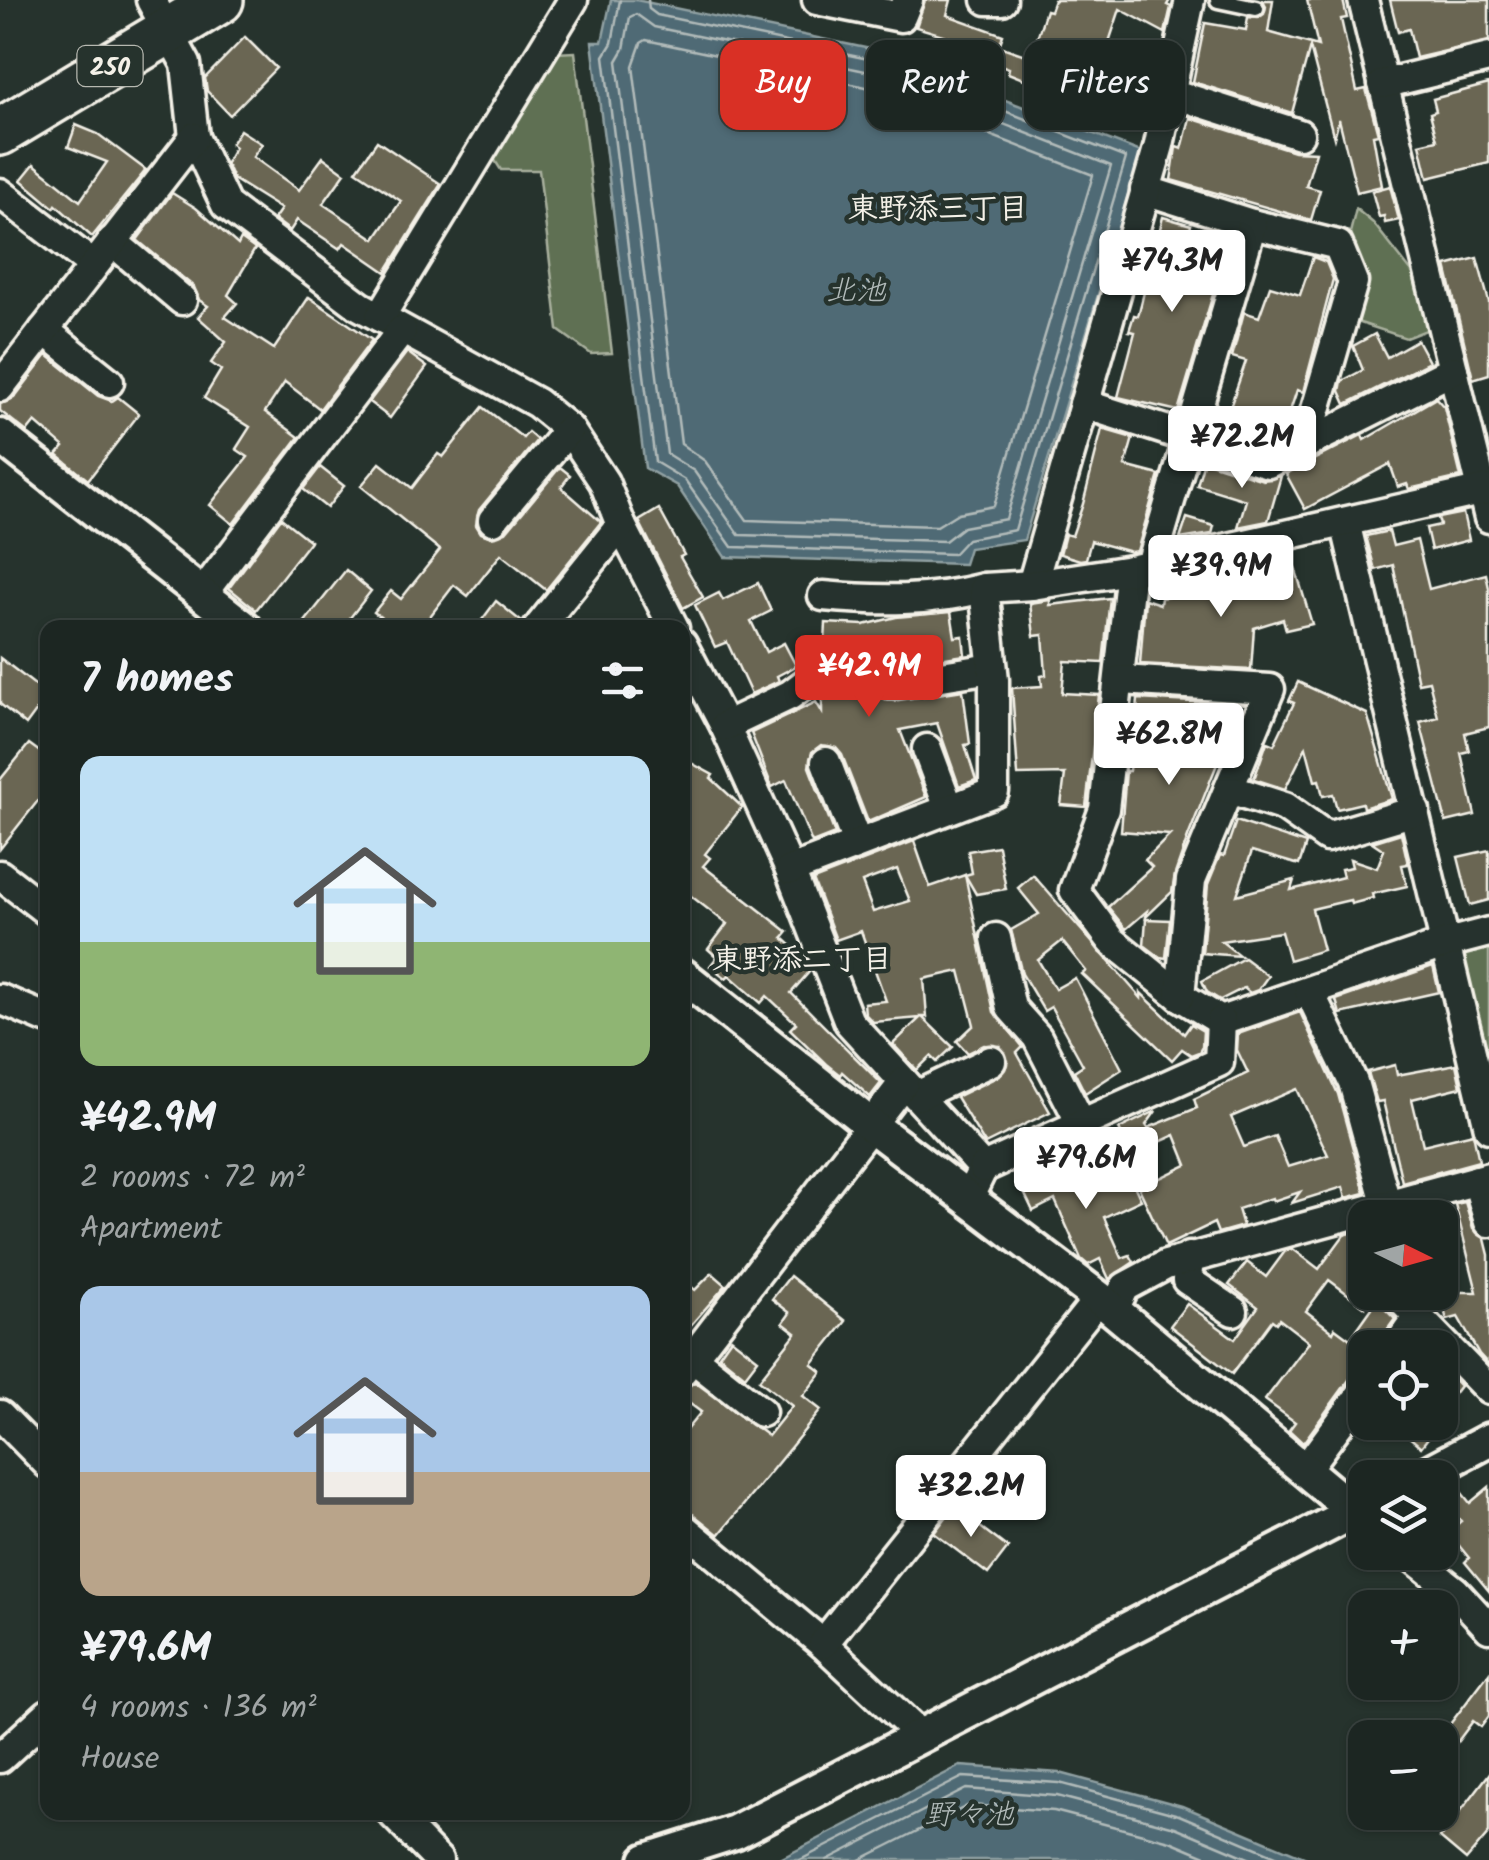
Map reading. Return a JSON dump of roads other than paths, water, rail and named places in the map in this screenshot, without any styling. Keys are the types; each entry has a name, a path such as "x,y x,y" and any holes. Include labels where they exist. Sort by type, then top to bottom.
{"highway":[{"name":"250","path":"0,97 160,10 220,0"},
{"name":"250","path":"0,132 160,10"}],"street":[{"path":"202,594 391,324 573,0"},
{"path":"817,0 901,17 908,0"},
{"path":"987,0 1002,0"},
{"path":"1182,40 1190,0"},
{"path":"822,596 889,602 1032,585 1141,567 1345,522 1487,499 1363,0"},
{"path":"160,10 186,64 194,137 226,205 360,306 537,403 570,430 604,482 621,525 670,620"},
{"path":"1384,84 1489,58"},
{"path":"1185,97 1298,134"},
{"path":"1032,585 1161,130"},
{"path":"0,386 194,137"},
{"path":"1145,190 1252,224 1338,245 1353,282 1306,444"},
{"path":"0,193 93,265"},
{"path":"1221,1022 1180,996 1112,942 1074,890 1104,809 1141,567 1189,438 1252,224"},
{"path":"112,242 182,300"},
{"path":"44,330 109,382"},
{"path":"1084,404 1268,463 1453,370"},
{"path":"494,520 570,430"},
{"path":"0,436 234,620"},
{"path":"1345,522 1489,1128"},
{"path":"544,620 621,525"},
{"path":"790,870 994,792 992,668 984,588"},
{"path":"690,659 725,726 790,870 849,1022 983,1168"},
{"path":"890,684 992,668"},
{"path":"725,726 790,695 814,678"},
{"path":"1121,680 1270,689 1191,880 1180,996"},
{"path":"927,749 948,808"},
{"path":"826,762 857,844"},
{"path":"1228,789 1284,806 1327,837 1415,811"},
{"path":"0,875 40,906"},
{"path":"1221,1022 1489,932"},
{"path":"996,938 1011,1008 1037,1038 1081,1124"},
{"path":"690,981 1106,1305 1304,1471 1348,1502"},
{"path":"1309,991 1353,1082 1372,1200"},
{"path":"0,999 40,1015"},
{"path":"968,1199 983,1168 1219,1062 1221,1022"},
{"path":"690,1361 872,1126 910,1089 991,1062"},
{"path":"1408,1200 1483,1178 1489,1222"},
{"path":"823,1644 1125,1287 1189,1257 1348,1217"},
{"path":"1189,1257 1187,1280 1233,1312"},
{"path":"1411,1310 1489,1390"},
{"path":"1409,1330 1418,1317"},
{"path":"690,1366 729,1401 761,1412"},
{"path":"1304,1471 1348,1412"},
{"path":"0,1415 40,1456"},
{"path":"1452,1460 1489,1440"},
{"path":"647,1860 735,1832 920,1734 1348,1519"},
{"path":"690,1534 823,1644 920,1734"},
{"path":"1429,1570 1486,1619"},
{"path":"0,1758 40,1721"},
{"path":"399,1820 438,1860"}],"lane":[{"path":"1218,0 1256,8"}],"water":[{"name":"北池","path":"611,0 636,0 827,40 720,40 720,130 846,130 846,44 866,48 866,130 1004,130 1004,99 1024,107 1024,130 1084,130 1141,152 1024,540 969,548 964,564 725,557 677,486 645,468 592,42 602,42"},
{"name":"野々池","path":"960,1766 1060,1773 1182,1806 1311,1860 778,1860"}],"district":[{"name":"東野添三丁目","path":"938,208"},
{"name":"東野添二丁目","path":"802,959"}]}
